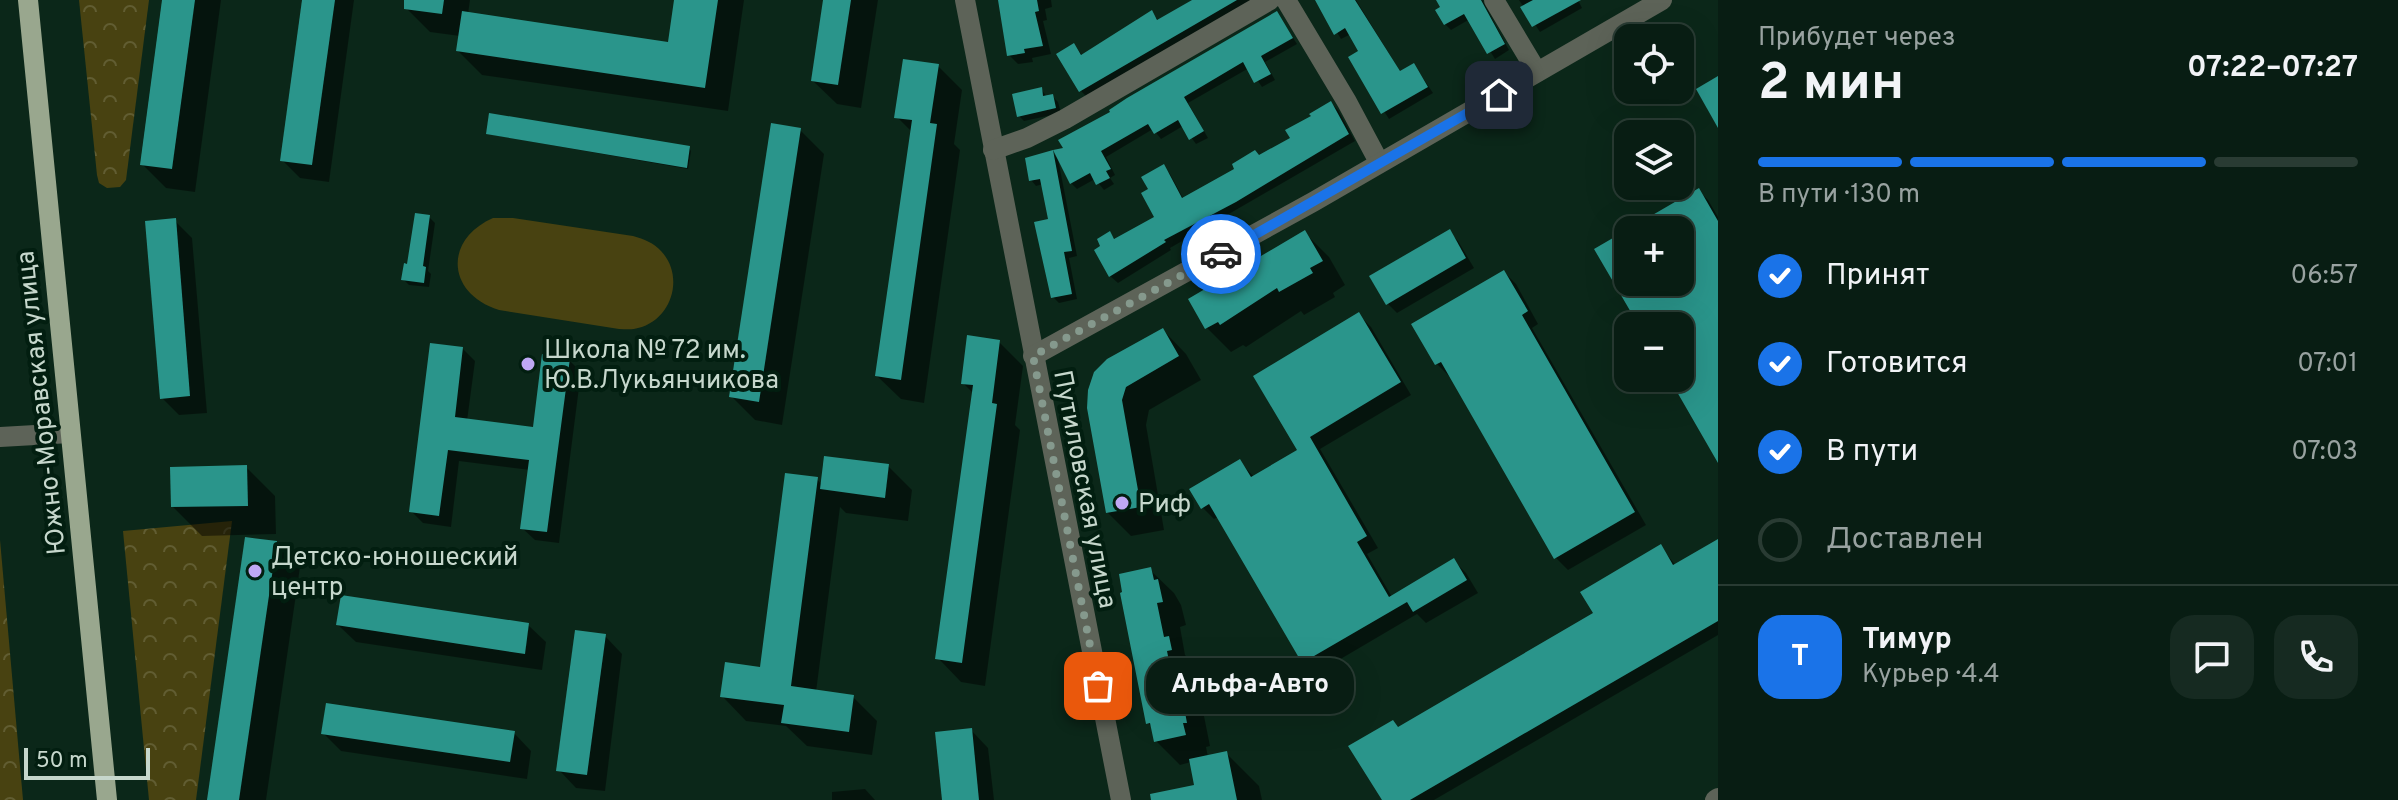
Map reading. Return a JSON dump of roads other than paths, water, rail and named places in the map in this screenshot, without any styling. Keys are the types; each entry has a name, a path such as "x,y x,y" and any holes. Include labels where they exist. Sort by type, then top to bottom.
{"main road":[{"name":"Южно-Моравская улица","path":"28,0 107,800"}],"street":[{"name":"Путиловская улица","path":"965,0 1121,800"},
{"path":"993,150 1027,138 1065,119 1270,0"},
{"path":"1286,0 1379,162"},
{"path":"1494,0 1537,72"},
{"path":"1033,356 1177,279 1662,0"},
{"path":"0,437 70,433"}],"place":[{"name":"Школа № 72 им. Ю.В.Лукьянчикова","path":"528,364"},
{"name":"Риф","path":"1122,503"},
{"name":"Детско-юношеский центр","path":"255,571"},
{"name":"Альфа-Авто","path":"1098,686"}]}
